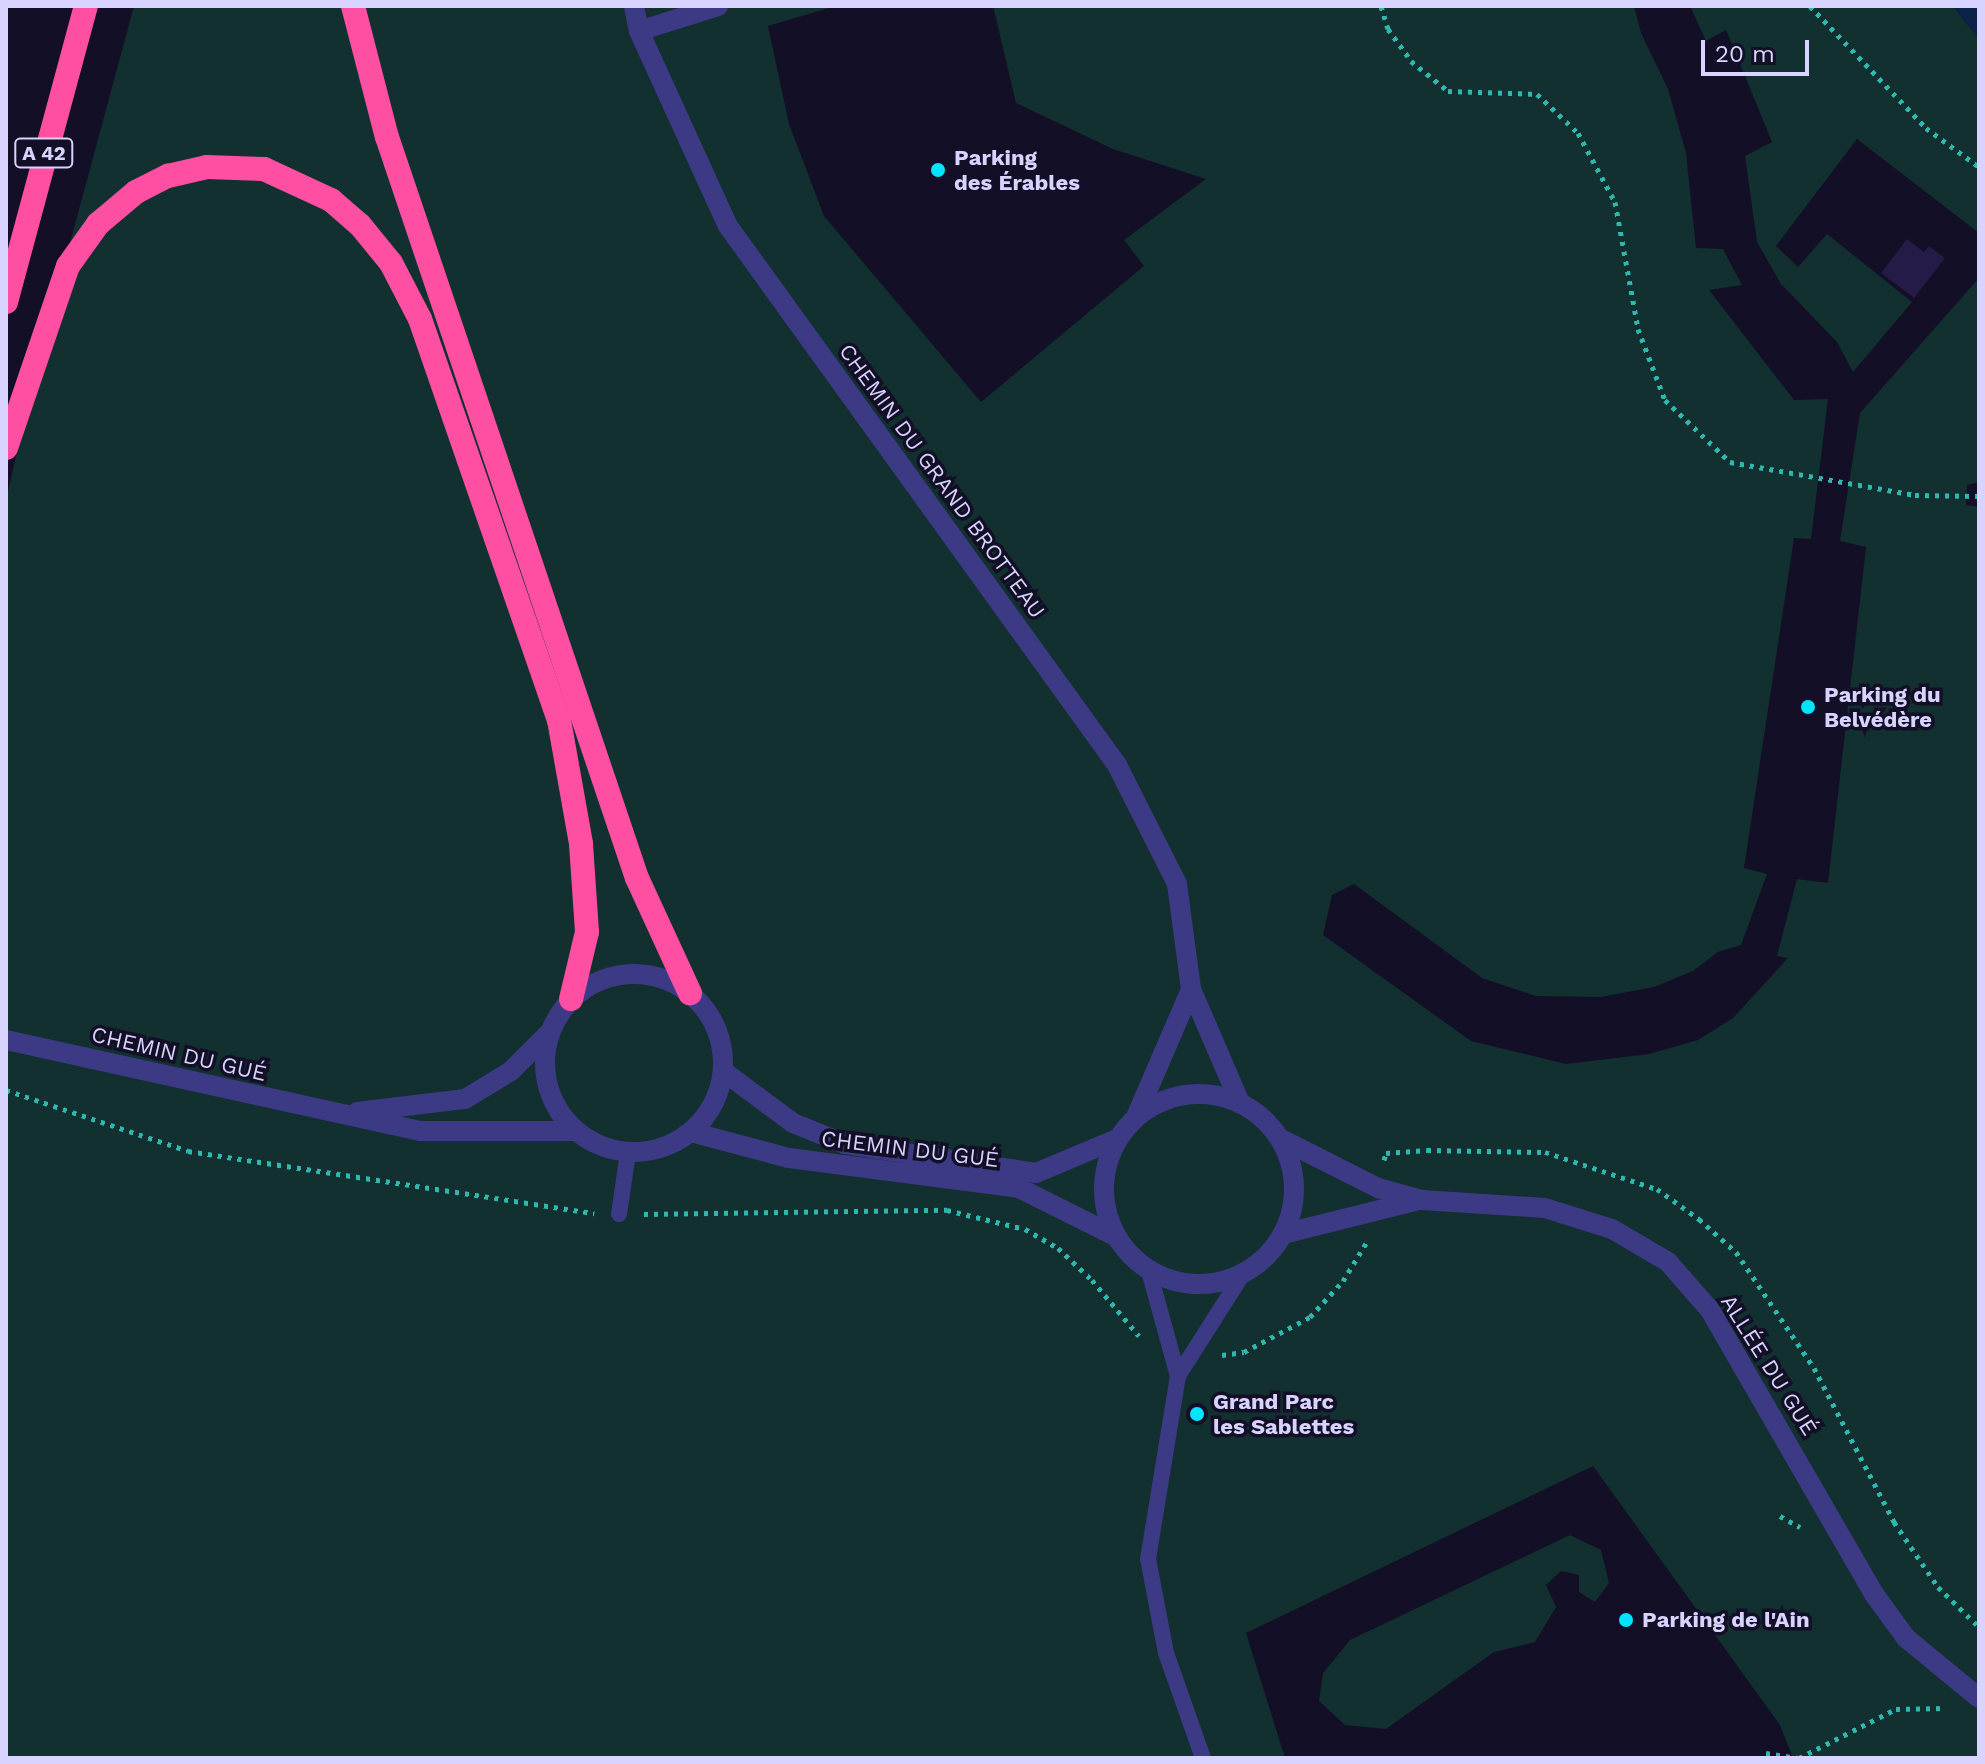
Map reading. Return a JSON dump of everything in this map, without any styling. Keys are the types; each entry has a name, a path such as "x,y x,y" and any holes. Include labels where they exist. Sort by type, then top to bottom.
{"highway":[{"name":"A 42","path":"6,302 86,6"},
{"path":"353,6 387,137 637,878 690,993"},
{"path":"6,448 68,266 98,224 136,192 168,176 207,167 264,169 331,200 360,225 391,263 426,334 559,720 581,844 587,932 571,999"}],"street":[{"name":"CHEMIN DU GRAND BROTTEAU","path":"634,6 639,31 728,226 1117,765 1177,884 1191,989 1240,1103"},
{"path":"639,31 718,6"},
{"path":"629,973 652,975 690,993 720,1037 723,1071 711,1107 691,1132 654,1151 628,1152 603,1147 576,1131 555,1106 547,1085 550,1032 571,999 590,985 629,973"},
{"path":"1136,1117 1191,989"},
{"name":"CHEMIN DU GUÉ","path":"342,1114 465,1099 511,1071 550,1032"},
{"name":"CHEMIN DU GUÉ","path":"6,1040 420,1131 576,1131"},
{"name":"CHEMIN DU GUÉ","path":"723,1071 793,1123 845,1144 1036,1173 1117,1139"},
{"path":"1186,1094 1214,1095 1240,1103 1281,1139 1294,1186 1283,1234 1258,1264 1242,1275 1211,1285 1179,1283 1149,1271 1115,1236 1103,1187 1117,1139 1136,1117 1159,1102 1186,1094"},
{"name":"CHEMIN DU GUÉ","path":"691,1132 789,1158 1019,1188 1115,1236"},
{"name":"ALLÉE DU GUÉ","path":"1281,1139 1378,1188 1422,1200 1545,1208 1612,1229 1668,1262 1710,1310 1874,1594 1906,1638 1979,1698"},
{"name":"ALLÉE DU GUÉ","path":"1283,1234 1422,1200"}],"lane":[{"path":"619,1214 628,1152"},
{"path":"1149,1271 1178,1376"},
{"path":"1203,1758 1166,1653 1148,1559 1178,1376 1242,1275"}],"path":[{"path":"1381,6 1388,29 1411,61 1448,91 1537,94 1578,133 1615,202 1638,329 1665,400 1730,462 1915,495 1979,496"},
{"path":"1810,6 1926,128 1979,167"},
{"path":"1766,1753 1799,1758 1896,1709 1947,1708"}],"green space":[{"path":"134,6 836,6 768,26 789,124 824,216 981,402 1144,266 1124,240 1206,179 1113,149 1016,103 993,6 1634,6 1641,33 1668,89 1686,153 1696,248 1723,249 1742,285 1709,290 1794,400 1828,399 1811,539 1794,538 1744,868 1767,874 1741,945 1718,952 1693,971 1654,987 1601,997 1536,996 1482,978 1354,884 1332,895 1323,935 1471,1041 1566,1064 1649,1054 1698,1040 1733,1018 1788,958 1777,956 1797,879 1828,883 1866,547 1840,541 1860,413 1979,278 1979,482 1967,485 1966,505 1979,507 1979,1758 1793,1758 1780,1725 1593,1466 1246,1633 1285,1758 6,1758 6,500 37,365"},
{"path":"1690,6 1953,6 1979,39 1979,233 1857,139 1776,246 1798,267 1827,234 1912,302 1853,372 1837,342 1781,284 1757,242 1745,156 1772,142 1726,30 1706,41"},
{"path":"1570,1535 1601,1550 1609,1583 1595,1602 1579,1592 1579,1575 1561,1571 1546,1585 1556,1607 1535,1642 1494,1652 1386,1729 1345,1725 1319,1701 1323,1673 1350,1640"}],"water":[{"path":"1953,6 1979,6 1979,39"}],"building":[{"path":"1907,239 1924,252 1929,246 1945,258 1914,298 1881,273"}],"place":[{"name":"Parking des Érables","path":"938,170"},
{"name":"Parking du Belvédère","path":"1808,707"},
{"name":"Grand Parc les Sablettes","path":"1197,1414"},
{"name":"Parking de l'Ain","path":"1626,1620"}]}
